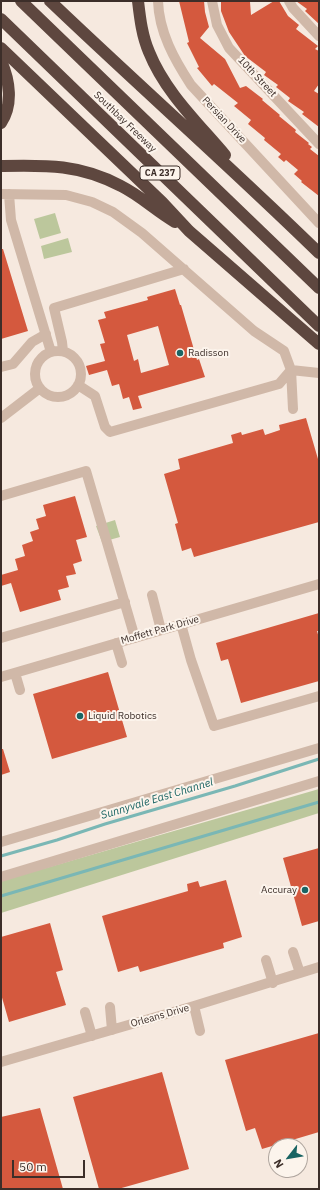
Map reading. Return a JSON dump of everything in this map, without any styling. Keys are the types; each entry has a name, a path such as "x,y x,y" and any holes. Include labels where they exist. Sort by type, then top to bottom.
{"highway":[{"name":"Southbay Freeway","path":"21,1 319,288"},
{"path":"50,1 259,194 319,253"},
{"path":"138,1 143,33 148,51 157,71 182,105 259,194"},
{"name":"Southbay Freeway","path":"1,19 319,326"},
{"path":"1,48 162,202 189,231 319,344"},
{"path":"1,61 8,81 10,94 7,110 1,123"},
{"path":"1,166 43,165 69,167 97,175 122,186 167,218 189,231"}],"street":[{"name":"Persian Drive","path":"158,1 158,16 169,47 178,65 191,85 319,222"},
{"name":"10th Street","path":"212,1 217,25 229,48 319,144"},
{"path":"289,1 293,8 319,36"},
{"path":"51,352 6,220 5,194 66,195 92,202 113,212 142,233 254,331 284,351 291,370 293,409"},
{"path":"63,351 54,308 184,270"},
{"path":"1,367 13,364 32,342 46,334"},
{"path":"63,351 75,358 79,364 81,379 74,391 60,397 52,396 45,393 36,382 36,367 45,355 51,352 63,351"},
{"path":"291,370 319,373"},
{"path":"78,385 94,396 105,427 110,432 279,384 291,370"},
{"path":"1,418 40,388"},
{"path":"1,496 86,471 135,638"},
{"name":"Moffett Park Drive","path":"1,677 319,584"},
{"path":"152,595 161,630"},
{"path":"1,638 125,602"},
{"path":"181,624 191,660 214,726 319,696"},
{"path":"116,643 122,663"},
{"path":"15,673 20,690"},
{"path":"1,842 319,748"},
{"path":"1,877 319,781"},
{"path":"293,952 300,973"},
{"path":"266,960 272,982"},
{"name":"Orleans Drive","path":"2,1059 92,1036 319,967"},
{"path":"194,1006 200,1031"},
{"path":"110,1007 112,1030"},
{"path":"85,1012 92,1036"}],"green space":[{"path":"55,213 61,233 40,239 34,219"},
{"path":"68,238 72,252 44,259 41,246"},
{"path":"115,520 120,537 102,542 96,526"},
{"path":"319,789 319,813 1,913 1,881"}],"building":[{"path":"179,1 204,1 209,27 200,38 225,59 240,88 246,86 263,99 262,100 280,115 279,116 296,130 295,132 309,143 308,144 312,147 310,149 319,156 319,196 301,182 302,181 294,174 298,170 286,160 284,162 278,157 281,154 248,124 251,120 234,106 238,103 214,84 212,86 197,68 199,67 187,43 189,42"},
{"path":"221,1 250,2 251,15 274,1 279,1 288,16 299,25 296,29 318,46 315,49 319,51 319,84 314,91 319,94 319,127 302,114 304,112 288,101 290,98 276,87 278,85 264,75 266,72 245,56 229,32 221,11"},
{"path":"296,1 319,1 319,24 305,11 307,9"},
{"path":"1,249 3,249 28,331 1,339"},
{"name":"Radisson","path":"175,289 197,360 199,359 205,377 138,396 142,408 133,410 129,397 123,399 119,384 112,386 107,370 89,375 86,366 105,361 100,344 105,343 98,320 106,318 104,312 148,300 147,297","holes":["158,326 169,365 141,373 138,359 134,361 127,335"]},
{"path":"306,418 319,459 319,522 194,557 191,548 182,551 175,524 178,523 164,474 180,469 178,459 233,443 231,435 241,432 242,435 263,429 265,435 280,430 279,425"},
{"path":"75,496 87,537 76,540 82,561 73,564 76,574 66,576 69,587 58,590 61,600 20,612 11,583 1,586 1,575 18,570 15,559 25,556 22,545 33,541 30,532 39,529 36,519 46,516 43,505"},
{"path":"319,613 319,631 317,631 319,638 319,681 241,703 228,659 221,661 216,643"},
{"name":"Liquid Robotics","path":"108,672 127,737 52,759 33,694"},
{"path":"1,749 3,749 10,772 1,775"},
{"name":"Accuray","path":"319,848 319,921 302,926 283,858"},
{"path":"226,880 242,937 223,943 224,948 140,972 138,966 118,972 102,916 188,891 187,884 198,881 200,887"},
{"path":"50,923 63,970 56,972 66,1005 9,1022 1,994 1,937"},
{"path":"319,1033 319,1132 299,1138 268,1138 268,1147 262,1149 255,1128 246,1131 225,1060"},
{"path":"162,1072 189,1169 118,1189 99,1189 73,1097"},
{"path":"40,1108 63,1189 1,1189 1,1117"}],"waterway":[{"name":"Sunnyvale East Channel","path":"1,856 235,786 319,759"},
{"path":"1,896 319,802"}],"place":[{"name":"Radisson","path":"180,353"},
{"name":"Liquid Robotics","path":"80,716"},
{"name":"Accuray","path":"305,890"}]}
